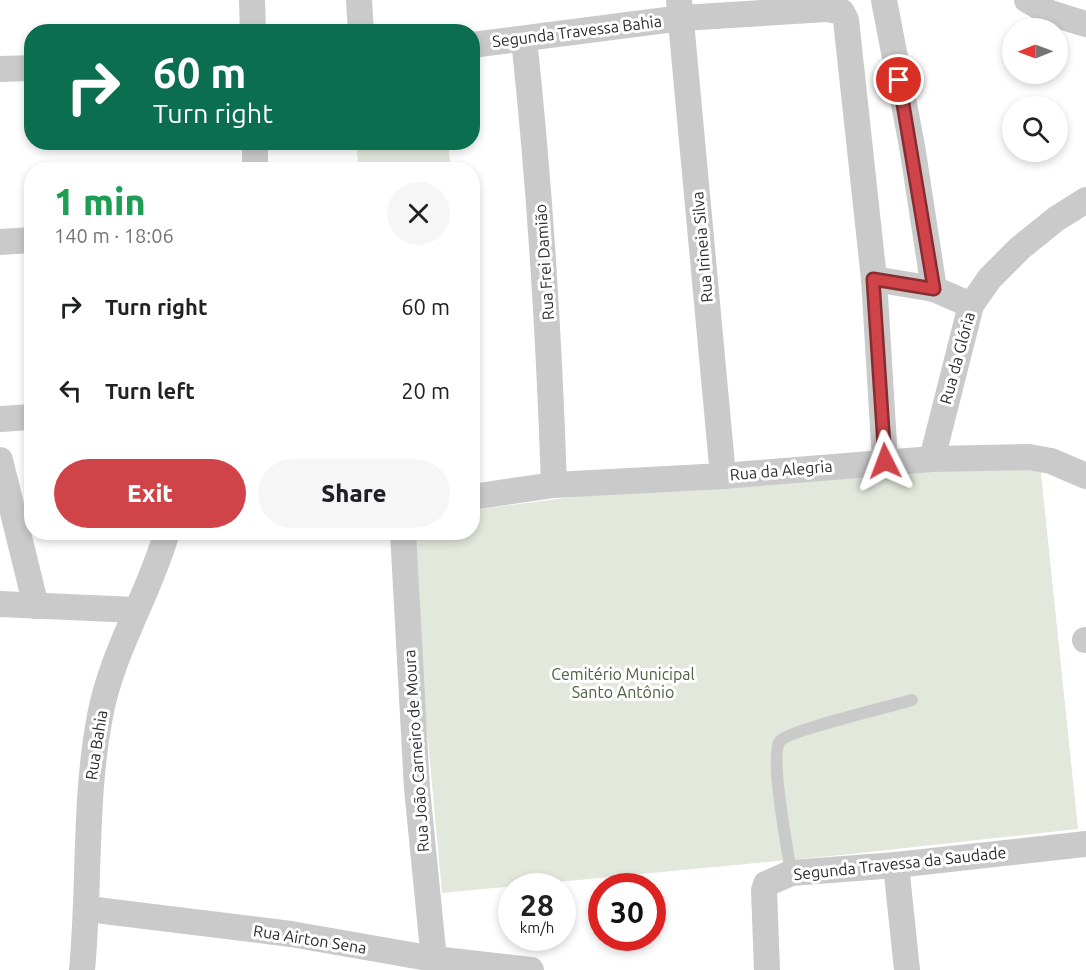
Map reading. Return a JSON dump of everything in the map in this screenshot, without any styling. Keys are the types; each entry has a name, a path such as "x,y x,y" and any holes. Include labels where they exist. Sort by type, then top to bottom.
{"street":[{"path":"252,0 253,24"},
{"path":"359,0 360,24"},
{"path":"884,0 912,146 934,289"},
{"path":"1027,0 1050,13 1086,24"},
{"name":"Segunda Travessa Bahia","path":"480,44 524,39 681,9 826,9 842,12 846,20 873,279"},
{"name":"Rua Irineia Silva","path":"681,9 723,476"},
{"name":"Rua Frei Damião","path":"524,39 539,183 548,322 554,485"},
{"path":"0,69 24,68"},
{"name":"Rua da Glória","path":"932,459 970,305 990,278 1020,248 1056,219 1086,200"},
{"path":"0,242 24,240"},
{"path":"885,461 873,279 934,289 970,305"},
{"path":"0,419 24,418"},
{"name":"Rua da Alegria","path":"480,496 554,485 723,476 885,461 932,459 1029,457 1051,461 1086,476"},
{"path":"0,460 36,606"},
{"name":"Rua Bahia","path":"82,970 88,909 90,788 100,717 113,669 165,540"},
{"name":"Rua João Carneiro de Moura","path":"403,540 417,789 435,965"},
{"path":"0,604 135,610"},
{"name":"Segunda Travessa da Saudade","path":"767,970 765,886 769,881 791,873 896,865 1086,844"},
{"path":"896,865 907,970"},
{"name":"Rua Airton Sena","path":"88,909 291,934 435,965 531,970"}],"lane":[{"path":"791,873 776,771 776,748 780,740 802,730 912,700"}],"green space":[{"path":"357,150 449,150 450,162 358,162"},
{"name":"Cemitério Municipal Santo Antônio","path":"1040,464 1078,829 652,873 588,873 588,879 576,880 576,873 498,873 498,888 442,893 410,540 480,540 480,509 602,493"}],"route":[{"path":"885,461 873,279 934,289 912,146 899,80"}]}
